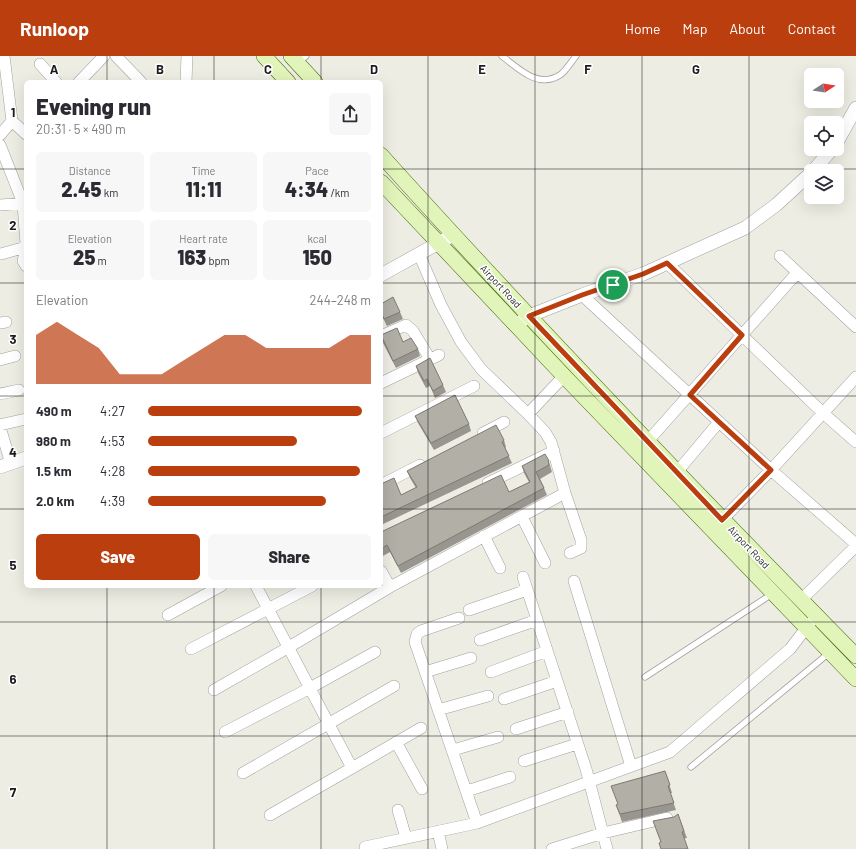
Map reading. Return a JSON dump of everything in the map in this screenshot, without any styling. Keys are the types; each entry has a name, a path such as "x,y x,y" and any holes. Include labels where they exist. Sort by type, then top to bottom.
{"main road":[{"path":"264,56 286,80"},
{"path":"298,58 314,80"},
{"name":"Airport Road","path":"383,157 453,235 676,472 856,656"},
{"path":"383,184 564,376 856,679"}],"street":[{"path":"4,56 12,121 24,132"},
{"path":"81,80 104,56"},
{"path":"116,56 139,80"},
{"path":"186,80 187,56"},
{"path":"40,64 54,80"},
{"path":"844,129 856,108"},
{"path":"0,135 12,121"},
{"path":"0,145 24,203 0,205"},
{"path":"819,164 826,156"},
{"path":"516,325 529,316 582,295 643,274 745,228 776,205 804,179"},
{"path":"383,274 453,235"},
{"path":"1,254 24,248"},
{"path":"419,254 441,304 461,342 481,369 528,414 545,432 551,442 565,493 582,543 581,548 570,553"},
{"path":"780,256 856,327"},
{"path":"667,263 823,413 856,442"},
{"path":"648,441 798,273"},
{"path":"582,295 771,470 856,545 801,600"},
{"path":"383,335 406,325 413,331 434,357 383,382"},
{"path":"0,360 15,356"},
{"path":"528,414 564,376"},
{"path":"722,520 771,470 856,377"},
{"path":"383,432 474,386"},
{"path":"0,394 19,390"},
{"path":"24,419 0,426 5,466 24,459"},
{"path":"477,436 504,422"},
{"path":"676,472 719,422"},
{"path":"475,489 554,452"},
{"path":"383,484 429,461"},
{"path":"214,690 390,587 565,493"},
{"path":"522,517 545,563"},
{"path":"484,536 500,568"},
{"path":"383,575 390,587"},
{"path":"523,577 568,712 589,781 607,849"},
{"path":"574,581 631,766"},
{"path":"168,615 217,588"},
{"path":"257,588 352,768"},
{"path":"191,649 308,588"},
{"path":"469,610 527,590"},
{"path":"366,849 365,846 477,823 670,752 790,649 816,616"},
{"path":"459,618 427,628 417,634 415,642 477,823"},
{"path":"480,640 537,620"},
{"path":"491,672 547,651"},
{"path":"225,732 375,652"},
{"path":"425,672 471,658"},
{"path":"504,699 557,682"},
{"path":"243,773 394,686"},
{"path":"438,710 488,696"},
{"path":"516,729 568,712"},
{"path":"270,815 421,728"},
{"path":"453,750 498,737"},
{"path":"396,742 422,789"},
{"path":"524,761 577,744"},
{"path":"466,791 510,777"},
{"path":"398,810 406,838"},
{"path":"554,849 603,833 675,817"},
{"path":"438,831 442,849"}],"lane":[{"path":"502,56 523,72 536,79 545,80 561,74 576,56"},
{"path":"645,678 773,593"},
{"path":"691,767 830,652"}],"building":[{"path":"393,297 400,312 384,319 383,303"},
{"path":"397,328 403,342 411,338 418,349 393,361 383,339 383,334"},
{"path":"430,358 443,385 433,391 427,379 424,381 416,366"},
{"path":"455,395 469,424 431,443 415,416"},
{"path":"496,425 504,440 502,442 509,456 383,516 383,483 394,478 401,495 417,487 407,471"},
{"path":"545,454 549,465 536,472 544,488 398,566 387,545 383,548 383,531 501,475 509,492 530,482 522,466"},
{"path":"665,771 674,803 620,814 611,786"},
{"path":"678,814 688,849 661,849 659,843 661,842 653,821 674,817"}],"route":[{"path":"667,263 742,335 690,395 771,470 722,520 529,316 582,295 613,285 667,263"}]}
